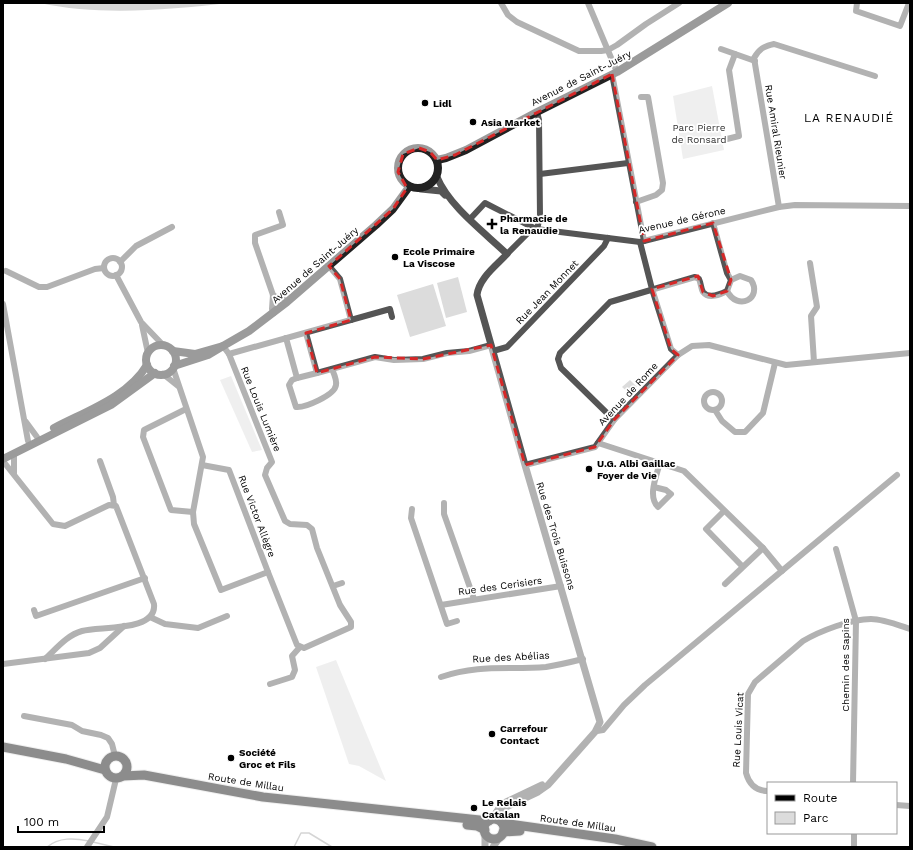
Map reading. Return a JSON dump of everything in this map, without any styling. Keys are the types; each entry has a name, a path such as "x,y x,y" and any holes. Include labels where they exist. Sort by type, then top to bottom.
{"main road":[{"name":"Avenue de Saint-Juéry","path":"437,160 455,155 536,112 615,73 728,3"},
{"path":"419,148 430,152 437,160 437,177 433,182 421,189 409,187 400,179 397,166 403,154 419,148"},
{"name":"Avenue de Saint-Juéry","path":"174,367 208,355 249,331 274,313 393,209 409,187"},
{"path":"3,453 110,399 134,381 147,365 148,353 154,347 163,345 173,351 176,358 174,367 159,374 111,405 3,460"},
{"name":"Avenue de Saint-Juéry","path":"173,351 195,354 223,346"},
{"path":"147,365 159,374"},
{"path":"3,747 66,759 105,770"},
{"path":"66,759 94,761 112,757 119,756 126,762 127,770 120,778 108,776 105,770 105,764 112,757"},
{"name":"Route de Millau","path":"126,762 134,770 144,775 263,797 490,821 496,820 501,828 646,847"},
{"name":"Route de Millau","path":"120,778 144,775"},
{"name":"Route de Millau","path":"345,806 382,814 472,825 485,832 490,838 501,828 615,839 652,847"},
{"path":"485,832 485,825 490,821"}],"street":[{"path":"501,3 508,15 517,22 579,51 608,50 679,3"},
{"path":"588,3 608,50 615,73 628,163 652,289 671,349 678,355"},
{"path":"857,3 856,11 900,26 909,3"},
{"path":"721,49 755,61 758,52 765,46 774,44 875,76"},
{"path":"727,139 739,136 729,70 735,54"},
{"name":"Rue Amiral Rieunier","path":"755,61 779,207"},
{"path":"636,202 656,195 662,190 663,183 648,97 642,97"},
{"path":"437,177 440,185 452,200 507,254 529,232 537,229 540,216 539,120 536,112"},
{"path":"540,174 628,163"},
{"path":"421,189 440,191 452,200"},
{"name":"Avenue de Gérone","path":"470,219 486,203 537,229 642,241 779,207 795,205 910,206"},
{"path":"274,313 272,309 273,295 255,243 255,234 283,225 279,212"},
{"path":"713,223 727,273 731,280"},
{"path":"120,262 136,246 172,227"},
{"name":"Rue Jean Monnet","path":"297,378 375,357 394,360 423,359 448,352 507,347 604,246 608,238"},
{"name":"Rue des Trois Buissons","path":"507,254 478,286 477,295 600,722"},
{"path":"104,268 106,262 114,258 120,262 122,270 116,276"},
{"path":"810,262 817,308 811,316 814,362"},
{"path":"329,266 340,279 351,320"},
{"path":"4,272 39,287 47,287 94,269 104,268"},
{"path":"104,268 109,275 116,276"},
{"path":"116,276 141,322 163,345"},
{"path":"740,276 751,280 754,288 753,295 746,301 741,302 732,299 727,291 731,280 740,276"},
{"path":"614,420 562,368 558,359 560,353 610,302 694,277 699,280 703,292 707,295 712,296 727,291"},
{"path":"273,295 284,299 287,302"},
{"path":"3,304 28,441"},
{"path":"223,346 229,354 390,309 392,317"},
{"path":"141,322 148,353"},
{"path":"306,333 318,373"},
{"path":"286,338 297,378 292,380 289,385 294,405 299,407 320,400 335,388 336,384 332,369"},
{"name":"Avenue de Rome","path":"598,443 614,420 678,355 692,346 709,345 775,363 794,365 910,353"},
{"name":"Rue Louis Lumière","path":"229,354 272,462 267,468 265,476 282,519 290,524 307,525 312,529 317,548 342,608 348,615 351,627 304,648 300,647"},
{"path":"715,410 722,421 735,432 745,432 763,413 775,363"},
{"name":"Rue Victor Allègre","path":"174,367 178,386 202,450 202,465 193,512 194,524 221,590 268,572"},
{"path":"159,374 178,386"},
{"path":"186,409 144,430 143,437 171,510 193,512"},
{"path":"25,420 37,437"},
{"path":"525,465 595,447 598,443 684,471 762,548 782,571"},
{"path":"14,454 14,473"},
{"path":"3,460 53,524 65,526 109,505 114,505"},
{"path":"45,659 64,640 81,631 124,626 146,621 150,617 154,604 118,508 114,505 113,497 100,461"},
{"path":"654,487 660,462"},
{"name":"Rue Victor Allègre","path":"202,465 229,470 295,642 300,647"},
{"path":"597,730 603,730 612,718 645,685 897,475"},
{"path":"444,504 444,514 474,599"},
{"path":"412,509 411,518 447,624 456,621"},
{"path":"724,511 706,530 742,566"},
{"path":"725,584 762,548"},
{"name":"Chemin des Sapins","path":"836,550 856,621 853,782"},
{"path":"34,610 36,616 145,578"},
{"path":"333,586 342,583"},
{"name":"Rue des Cerisiers","path":"441,605 561,586"},
{"path":"150,617 165,624 198,628 227,616"},
{"name":"Rue Louis Vicat","path":"767,791 759,790 754,787 748,780 746,773 748,694 750,688 803,641 812,636 856,621 876,620 910,629"},
{"path":"3,664 89,653 100,648 124,626"},
{"path":"270,684 292,677 294,670 292,656 300,647"},
{"name":"Rue des Abélias","path":"441,677 459,671 494,667 546,667 583,659"},
{"path":"24,716 72,725 82,731 108,738 112,744 112,757"},
{"path":"493,847 501,828 501,813 504,808 538,792 548,785 597,730 600,722 612,718"},
{"path":"490,821 502,804 541,786 555,776"},
{"path":"88,846 109,813 120,778"},
{"path":"897,805 910,806"},
{"path":"485,832 485,847"},
{"path":"854,834 854,847"}],"highlighted area":[{"path":"612,74 644,241 713,223 731,280 727,291 713,296 703,292 698,276 652,289 671,349 678,355 614,420 595,447 525,465 491,345 423,359 375,357 317,373 306,333 351,320 340,279 329,266 393,209 407,188 398,172 403,154 419,148 430,152 437,160 455,155"}],"green space":[{"name":"Parc Pierre de Ronsard","path":"712,86 724,150 683,159 673,96"},
{"path":"458,277 467,312 446,318 437,283"},
{"path":"433,284 446,326 410,337 397,295"},
{"path":"231,376 262,450 252,452 220,380"},
{"path":"630,380 637,387 630,394 622,387"},
{"path":"336,660 386,781 359,766 349,764 316,667"}],"shaded area":[{"path":"40,3 228,3 158,10 110,11 63,7"}],"waterway":[{"path":"294,847 301,833 309,833 332,847"},
{"path":"47,847 57,841 67,839 89,841"},
{"path":"93,842 114,847"}],"place":[{"name":"Lidl","path":"425,103"},
{"name":"Asia Market","path":"473,122"},
{"name":"Pharmacie de la Renaudie","path":"492,224"},
{"name":"Ecole Primaire La Viscose","path":"395,257"},
{"name":"U.G. Albi Gaillac Foyer de Vie","path":"589,469"},
{"name":"Carrefour Contact","path":"492,734"},
{"name":"Société Groc et Fils","path":"231,758"},
{"name":"Le Relais Catalan","path":"474,808"}],"district":[{"name":"LA RENAUDIÉ","path":"849,118"}]}
